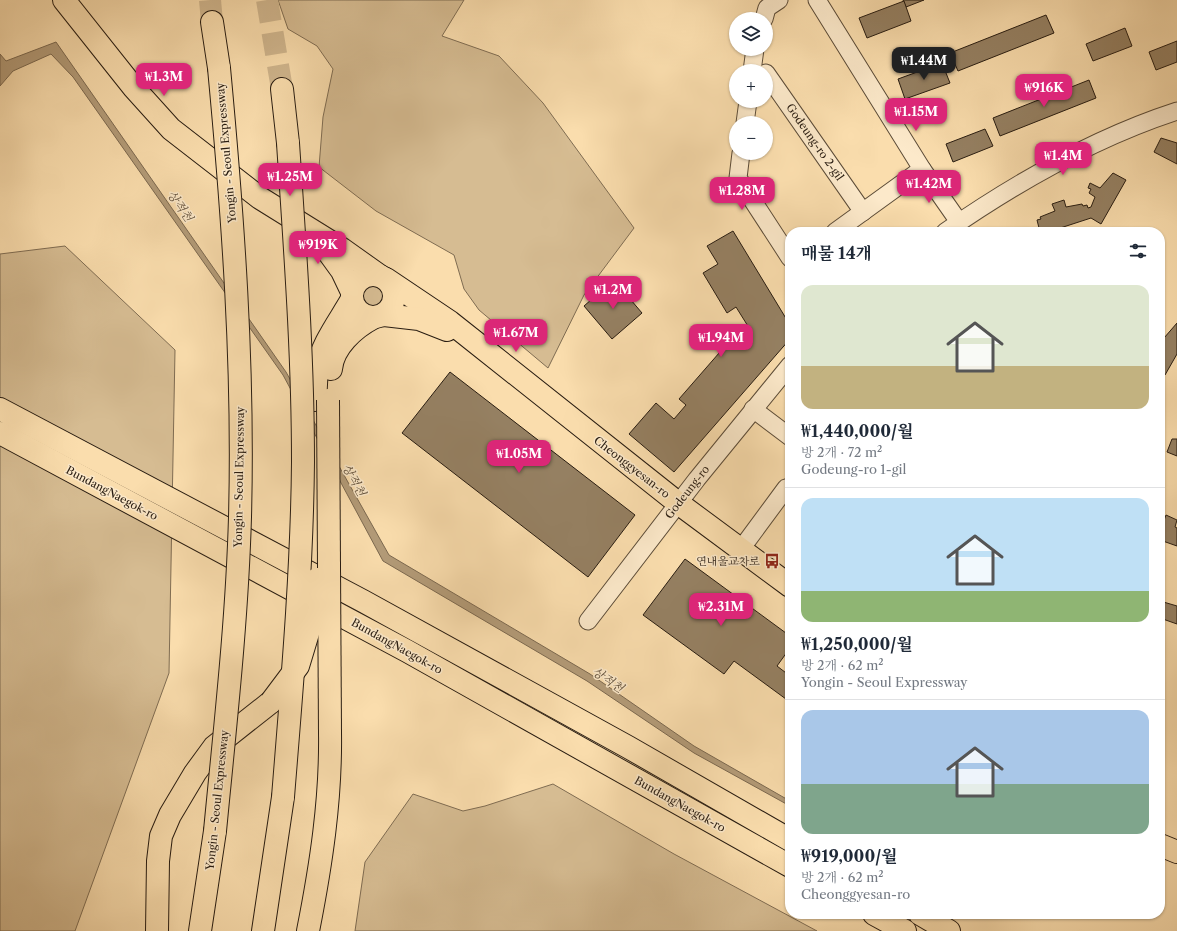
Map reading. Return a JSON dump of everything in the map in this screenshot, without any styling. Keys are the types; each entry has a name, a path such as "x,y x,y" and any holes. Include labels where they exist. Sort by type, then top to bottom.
{"main road":[{"name":"Cheonggyesan-ro","path":"64,0 134,88 170,129 243,186 450,322 678,503 785,582"},
{"name":"Yongin - Seoul Expressway","path":"200,931 215,831 231,660 240,518 240,374 236,273 219,68 212,22"},
{"path":"263,931 283,796 295,642 302,462 296,269 288,143 282,89"},
{"name":"Cheonggyesan-ro","path":"302,224 316,236 335,259 352,296"},
{"path":"157,931 158,861 161,836 170,815 195,773 214,747 272,702 298,666 314,613 318,561 322,400 331,364 337,350 356,329 390,310 395,297 394,290 383,278 366,276 359,280 352,296 328,339 318,369 322,400 330,785 320,871 308,931"},
{"path":"352,296 359,312 379,316"},
{"name":"Cheonggyesan-ro","path":"379,316 419,319 477,344"},
{"name":"BundangNaegok-ro","path":"0,409 363,601 628,747 785,837"},
{"name":"BundangNaegok-ro","path":"0,433 400,647 785,863"},
{"path":"883,919 905,931"},
{"path":"929,919 950,931"}],"street":[{"path":"766,12 767,8 779,0"},
{"path":"818,0 922,169 959,222"},
{"name":"Godeung-ro 2-gil","path":"773,83 863,212"},
{"path":"952,227 1049,166 1142,122 1177,111"},
{"path":"740,160 738,178 785,250"},
{"path":"842,227 922,169"},
{"name":"Godeung-ro","path":"588,621 678,503 785,371"},
{"path":"753,409 785,433"},
{"path":"741,549 785,492"}],"shaded area":[{"path":"278,0 464,0 442,36 499,56 543,103 634,228 584,295 548,368 479,310 464,289 454,255 376,211 319,167 323,117 333,69 317,46 288,29"},
{"path":"56,42 286,372 389,555 590,674 694,746 785,798 785,803 694,753 587,681 383,561 283,375 73,77 51,54 13,71 0,86 0,54 6,61"},
{"path":"65,246 175,350 169,673 75,931 0,931 0,254"},
{"path":"373,285 381,288 384,296 381,304 373,307 365,304 362,296 365,288"},
{"path":"553,784 674,854 785,914 785,919 795,919 817,931 355,931 365,862 413,794 463,811 485,806"}],"building":[{"path":"903,0 924,0 906,7"},
{"path":"904,1 911,21 867,38 859,18"},
{"path":"1046,15 1054,33 958,71 950,53"},
{"path":"1125,28 1132,46 1093,61 1086,44"},
{"path":"1177,41 1177,62 1156,70 1149,52"},
{"path":"942,63 950,83 905,99 898,79"},
{"path":"1089,80 1096,98 1000,136 993,118"},
{"path":"985,129 993,146 953,162 946,144"},
{"path":"1161,138 1177,143 1177,164 1154,152"},
{"path":"1113,173 1126,180 1101,224 1091,218 1063,227 1039,227 1037,220 1041,219 1040,217 1055,211 1052,204 1064,200 1066,207 1082,204 1083,206 1087,205 1088,208 1091,207 1095,197 1089,193 1091,189 1088,188 1090,183 1100,188"},
{"path":"733,231 785,317 785,345 674,472 629,434 656,403 674,419 686,405 679,399 733,337 741,343 751,331 736,307 727,313 703,273 718,264 707,246"},
{"path":"614,280 642,313 612,339 584,306"},
{"path":"1177,323 1177,354 1165,375 1165,337"},
{"path":"450,372 635,515 588,577 402,433"},
{"path":"1172,439 1177,439 1177,456 1167,452"},
{"path":"1166,515 1177,520 1175,527 1177,528 1177,546 1165,542"},
{"path":"685,559 785,632 785,655 777,666 785,672 785,698 734,661 724,674 643,615"},
{"path":"1165,602 1177,606 1177,624 1165,620"}],"tunnel":[{"path":"210,0 212,22"},
{"path":"267,0 282,89"}],"place":[{"name":"연내울교차로","path":"772,561"}],"water label":[{"name":"상적천","path":"180,206"},
{"name":"상적천","path":"354,480"},
{"name":"상적천","path":"608,680"}]}
